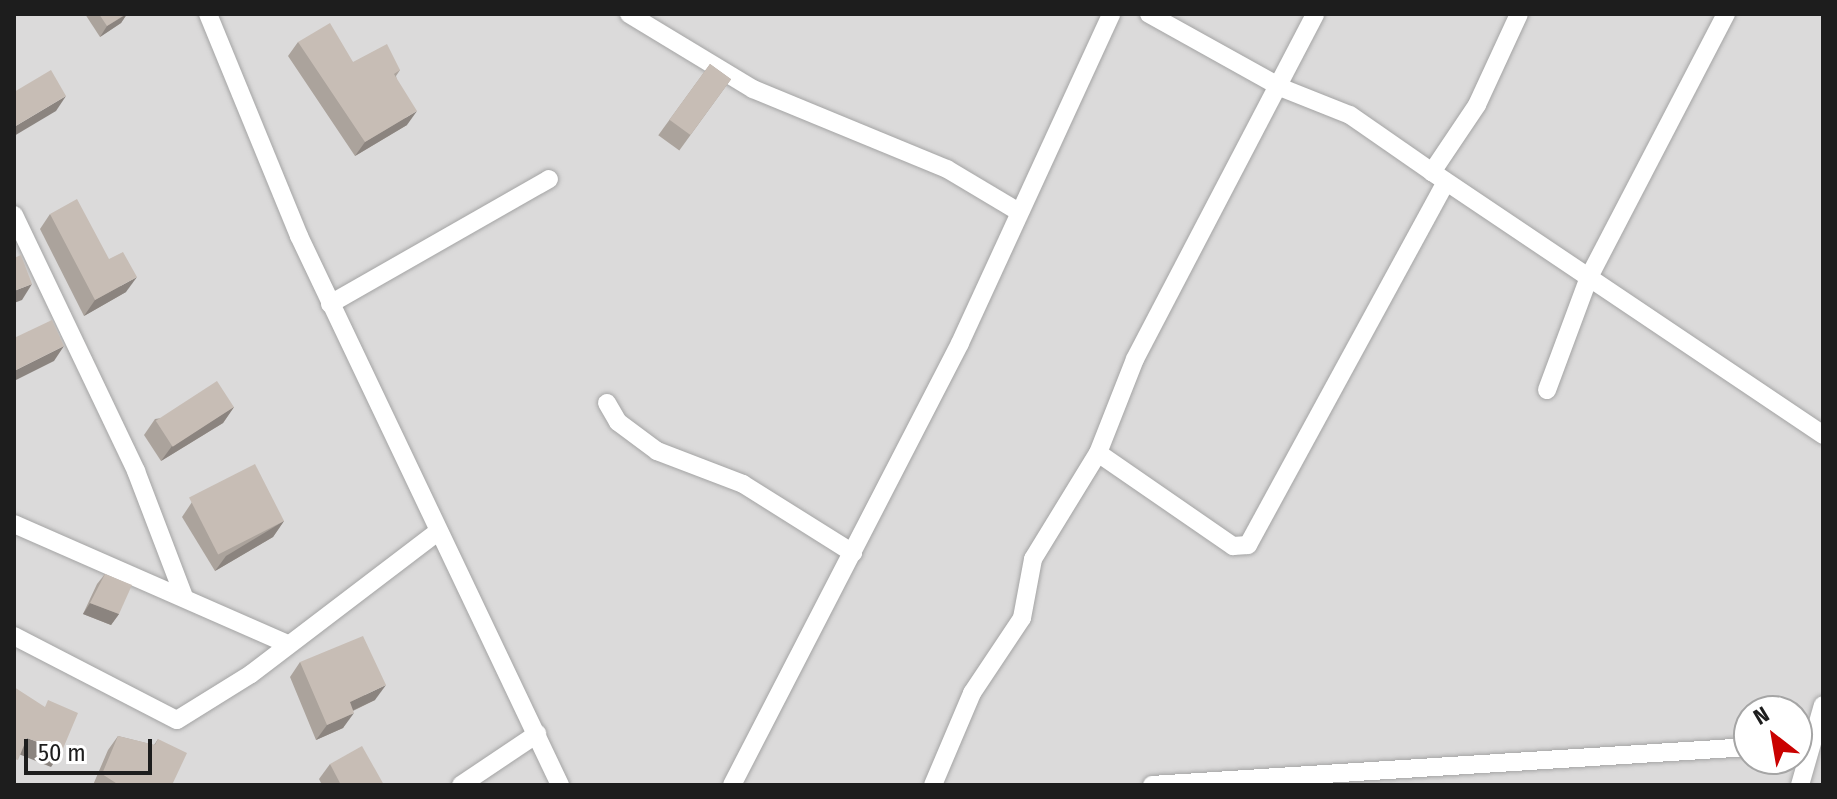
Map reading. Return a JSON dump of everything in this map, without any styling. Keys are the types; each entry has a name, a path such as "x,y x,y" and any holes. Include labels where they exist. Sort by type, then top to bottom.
{"street":[{"path":"208,14 330,304 560,785"},
{"path":"629,14 753,89 947,169 1019,212"},
{"path":"732,785 853,553 1019,212 1111,14"},
{"path":"1149,14 1282,88 1350,115 1823,435"},
{"path":"933,785 972,693 1022,618 1033,559 1098,453 1135,359 1282,88 1315,14"},
{"path":"1098,453 1233,546 1248,545 1477,105 1519,14"},
{"path":"1547,390 1589,277 1726,14"},
{"path":"330,304 549,179"},
{"path":"14,215 136,471 184,597"},
{"path":"607,403 618,422 657,451 743,484 853,553"},
{"path":"14,524 289,645"},
{"path":"14,636 177,720 289,645 439,531"},
{"path":"1813,725 1823,705"},
{"path":"461,785 537,734"},
{"path":"1152,785 1733,748"}],"shaded area":[{"path":"14,14 1823,14 1823,785 14,785"}],"building":[{"path":"99,14 126,14 107,26"},
{"path":"330,23 353,62 387,44 400,70 394,74 417,111 365,142 298,42"},
{"path":"710,64 731,79 690,135 669,120"},
{"path":"51,70 66,96 14,127 14,92"},
{"path":"77,199 109,259 123,252 137,277 95,300 50,214"},
{"path":"21,255 32,284 14,291 14,258"},
{"path":"52,320 64,346 14,371 14,338"},
{"path":"217,381 234,407 173,447 156,421"},
{"path":"255,464 284,521 218,555 189,498"},
{"path":"105,574 132,585 119,614 90,603"},
{"path":"363,636 386,685 350,702 354,713 327,725 300,662"},
{"path":"14,687 45,707 48,700 78,713 62,751 27,738 18,760 14,759"},
{"path":"118,736 155,745 158,739 187,753 172,785 119,785 102,774"},
{"path":"362,746 384,785 341,785 330,764"}]}
